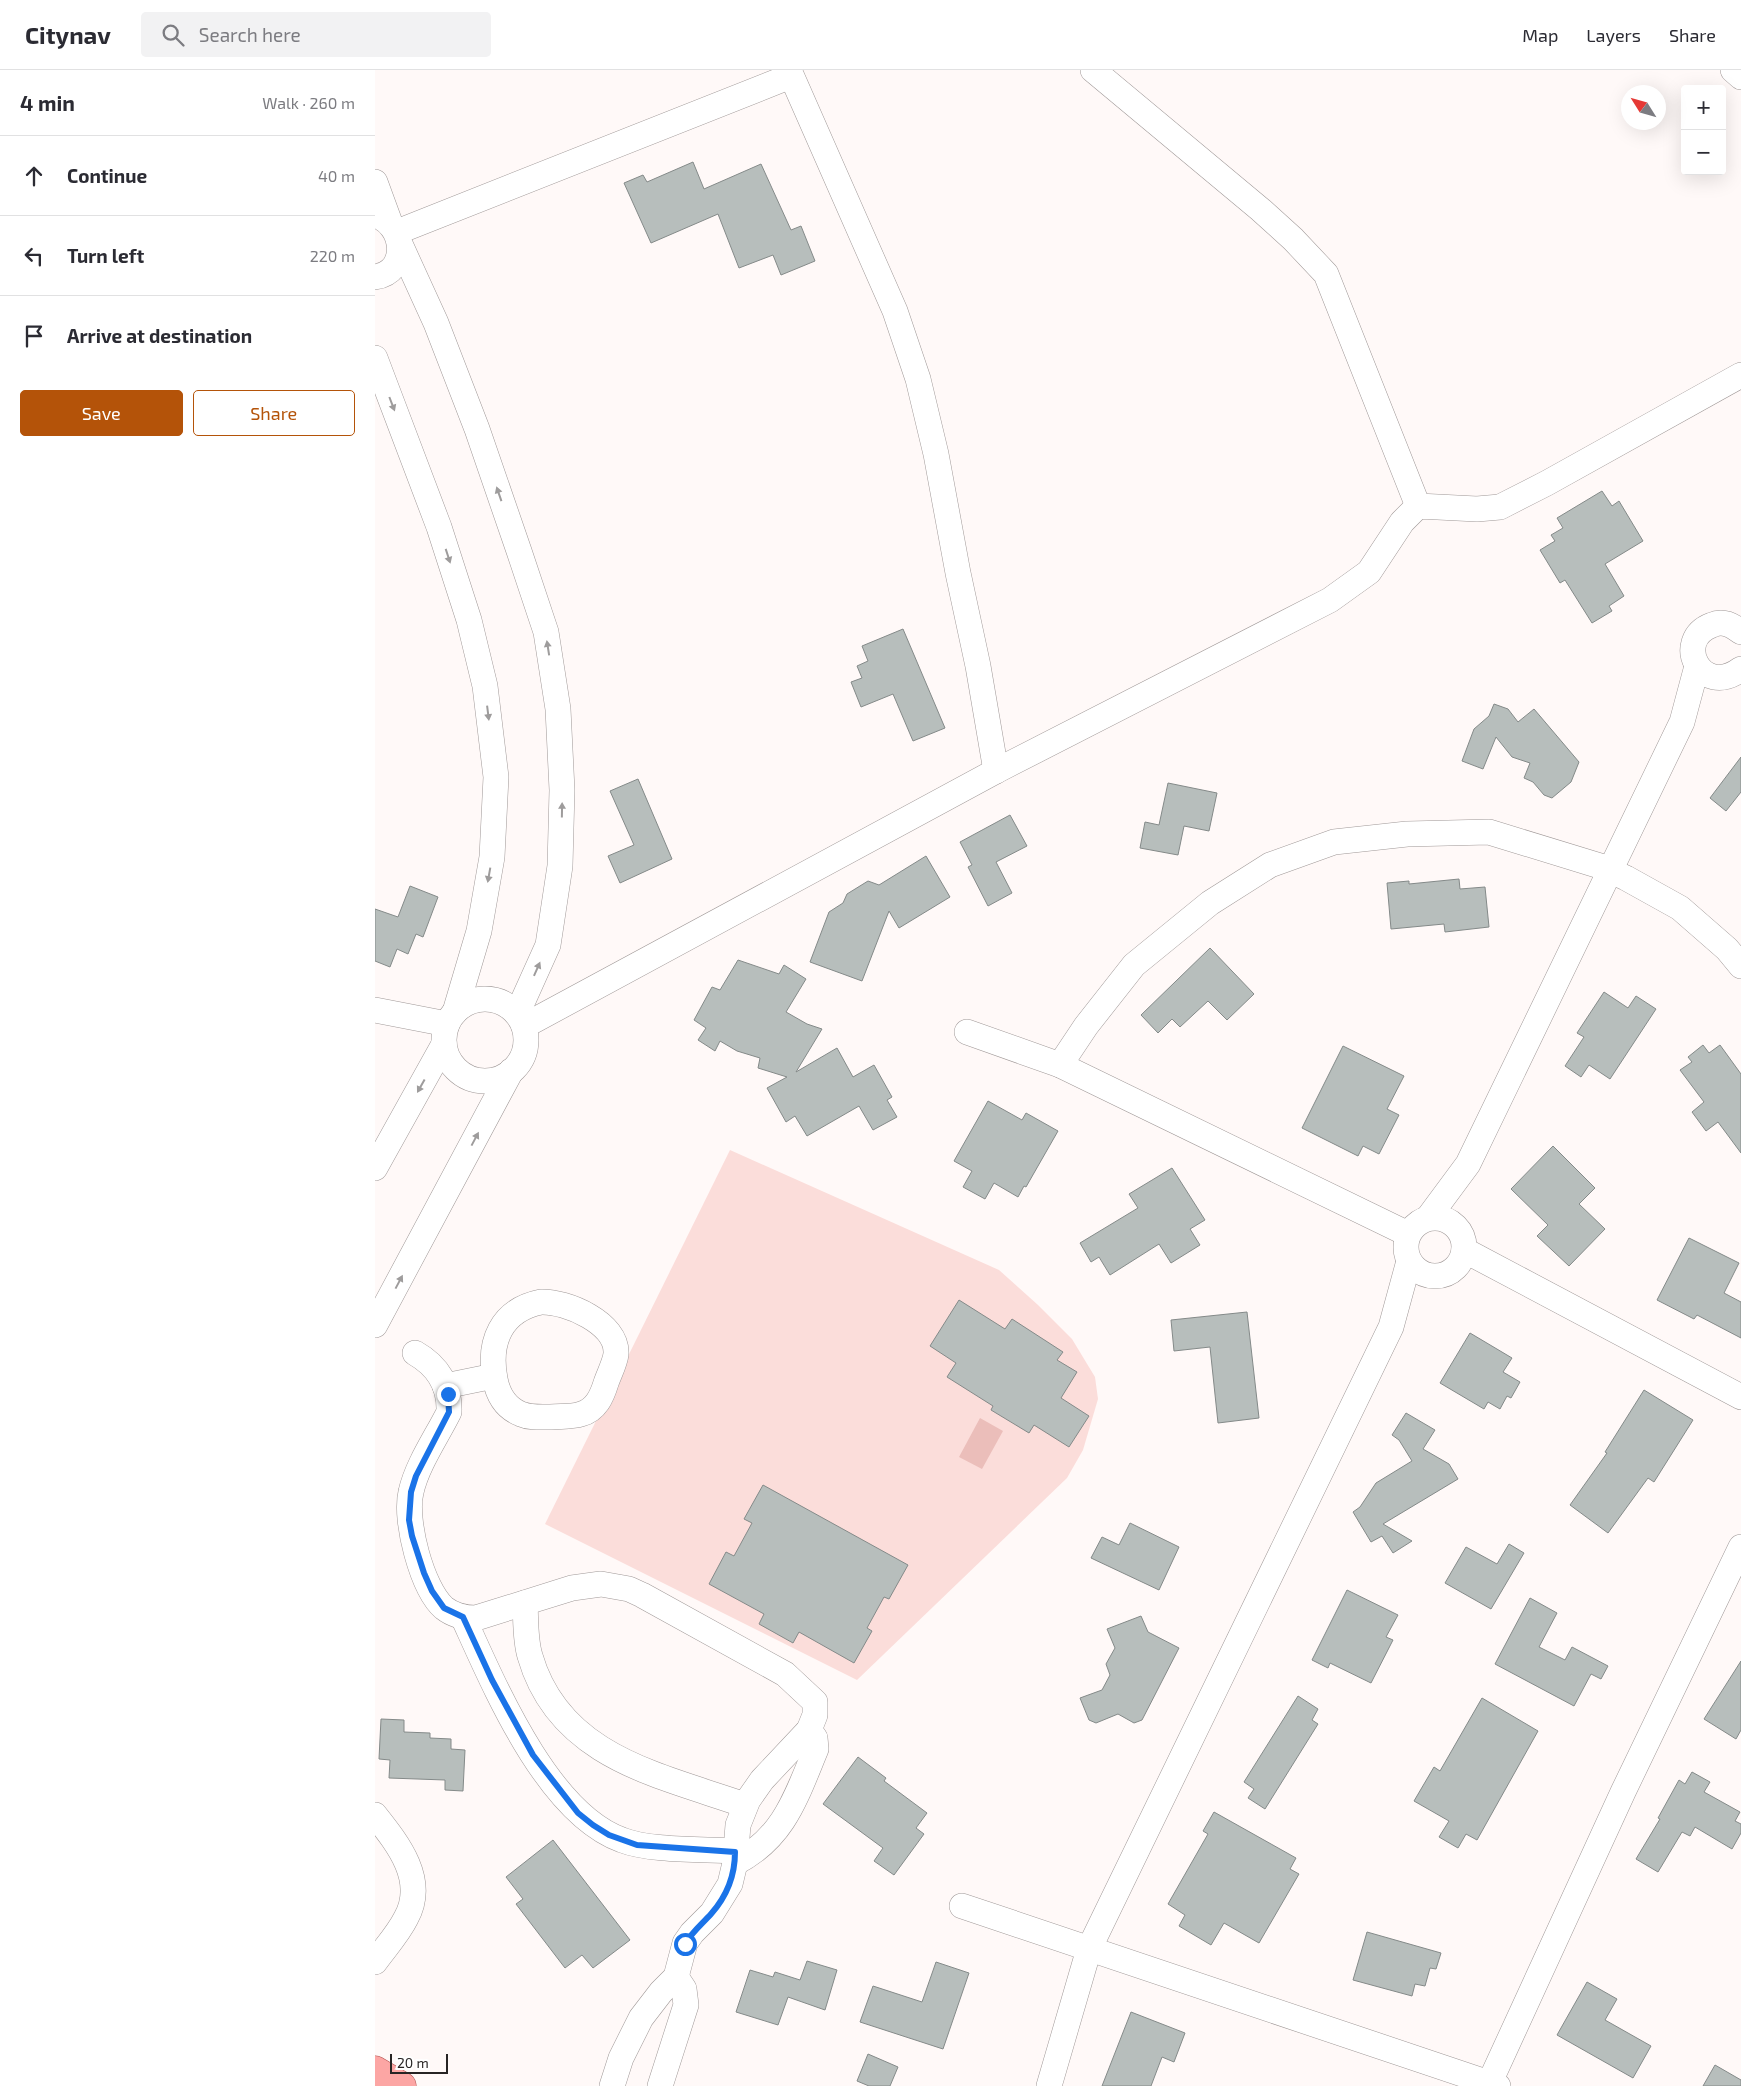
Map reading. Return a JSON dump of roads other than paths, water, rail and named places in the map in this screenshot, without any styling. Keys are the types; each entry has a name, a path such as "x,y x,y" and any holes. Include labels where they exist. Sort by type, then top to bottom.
{"main road":[{"path":"375,2070 402,2086"}],"street":[{"path":"1093,70 1261,210 1293,239 1326,274 1419,506"},
{"path":"1733,70 1741,77"},
{"path":"390,229 790,73 895,311 918,379 936,454 958,573 978,666 996,771"},
{"path":"375,182 390,229 396,262 389,270 375,277"},
{"path":"390,229 443,341 477,429 546,632 558,709 562,790 560,866 548,945 520,1020"},
{"path":"375,358 439,527 469,620 485,686 495,777 492,857 479,931 449,1027 447,1056 454,1067 469,1077 488,1081 501,1078 519,1062 525,1050 526,1038 520,1020 506,1004 493,999 479,999 466,1003 449,1027 375,1168"},
{"path":"520,1020 996,771 1330,600 1369,572 1402,522 1419,506 1477,509 1500,507 1547,484 1741,375"},
{"path":"1730,674 1706,675 1697,666 1692,653 1695,638 1704,628 1718,622 1738,627"},
{"path":"1428,1218 1443,1218 1456,1226 1463,1237 1464,1250 1459,1264 1448,1274 1434,1277 1419,1272 1409,1261 1405,1248 1408,1234 1417,1224 1428,1218 1468,1164 1682,722 1697,666"},
{"path":"1682,722 1730,674"},
{"path":"1060,1065 1085,1026 1134,965 1210,903 1270,865 1334,842 1407,834 1489,832 1611,871 1680,908 1727,948 1741,966"},
{"path":"375,1010 449,1027"},
{"path":"967,1032 1060,1065 1408,1234"},
{"path":"375,1325 511,1071"},
{"path":"1456,1226 1468,1164"},
{"path":"1464,1250 1741,1397"},
{"path":"1049,2086 1089,1949 1391,1327 1409,1261"},
{"path":"1391,1327 1434,1277"},
{"path":"559,1303 588,1316 604,1327 614,1344 616,1354 604,1391 597,1404 583,1414 539,1417 521,1414 513,1410 501,1397 494,1376 492,1357 500,1330 518,1310 533,1304 559,1303"},
{"path":"415,1353 433,1366 445,1386 449,1403 449,1412 416,1476 411,1492 409,1520 424,1573 435,1596 444,1608 463,1617 476,1618 586,1585 615,1586 642,1595 785,1674 815,1702 815,1715 809,1730 762,1780 745,1805 738,1825 730,1884 712,1913 692,1933 685,1944 676,1977 661,1992 641,2018 621,2058 612,2086"},
{"path":"445,1386 494,1376"},
{"path":"962,1906 1493,2085 1623,1792 1741,1547"},
{"path":"525,1603 527,1646 534,1669 550,1700 563,1718 579,1733 596,1747 623,1762 745,1805"},
{"path":"463,1617 492,1680 533,1755 578,1813 609,1835 637,1845 735,1857 753,1854 782,1823 816,1749 815,1738 809,1730"},
{"path":"375,1815 404,1855 414,1889 411,1908 406,1919 375,1962"},
{"path":"660,2086 686,2006 684,1989 676,1977"}]}
